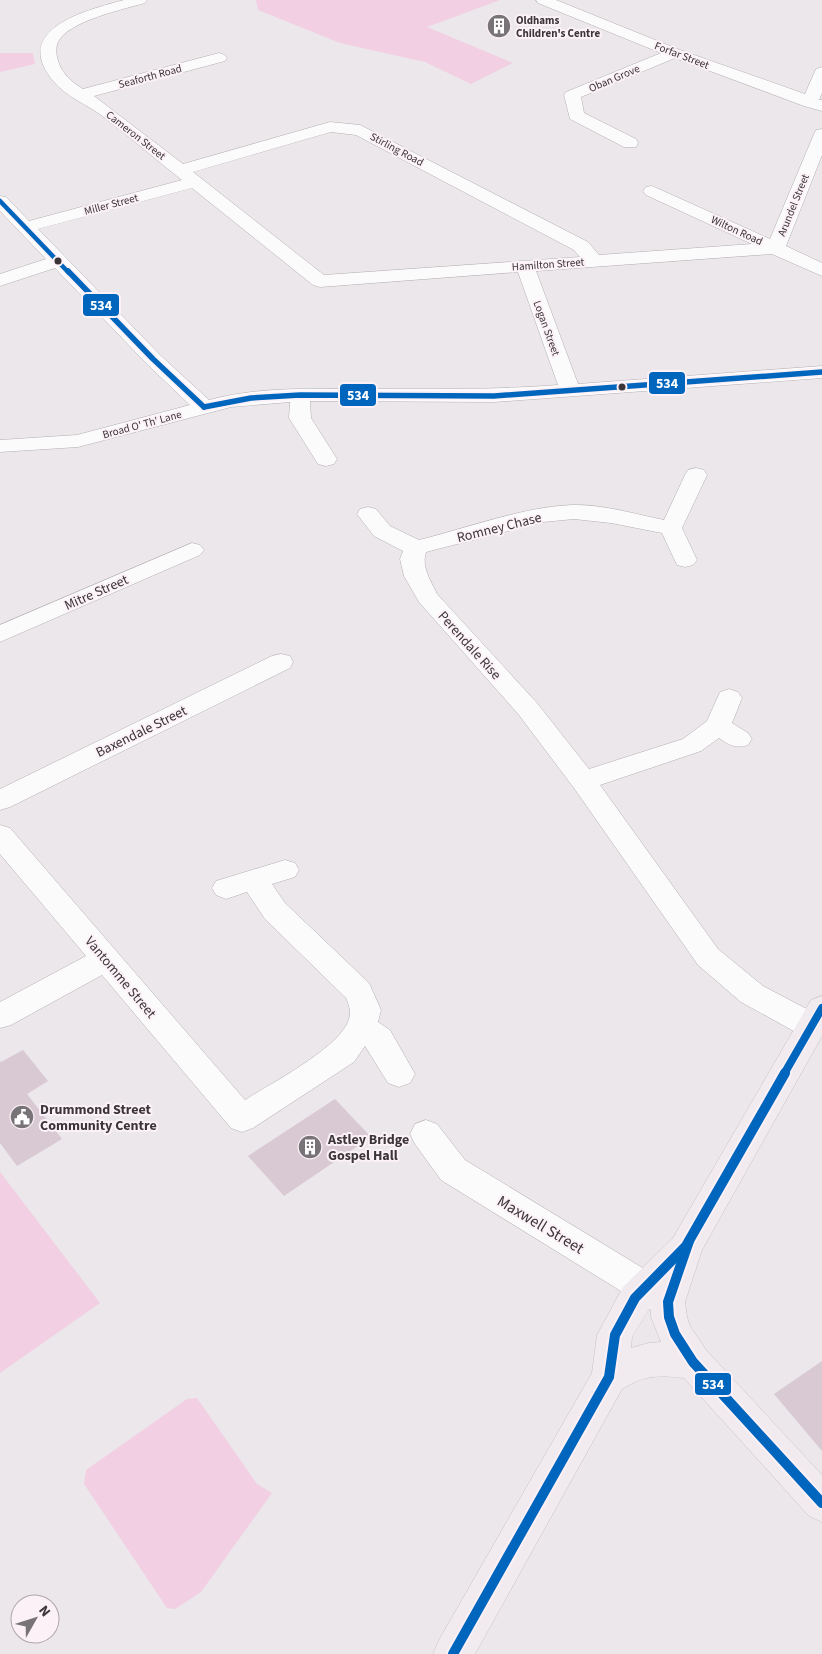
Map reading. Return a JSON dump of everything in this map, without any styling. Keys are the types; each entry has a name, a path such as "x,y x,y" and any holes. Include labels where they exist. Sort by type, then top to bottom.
{"main road":[{"path":"657,1295 817,1017"},
{"path":"657,1295 693,1362 822,1503"},
{"path":"453,1654 609,1377 615,1335 636,1298 657,1295"},
{"path":"609,1377 630,1364 650,1358 693,1362"}],"street":[{"name":"Cameron Street","path":"140,0 69,24 51,40 50,59 54,70 61,80 97,105 181,170 320,281"},
{"name":"Forfar Street","path":"543,0 675,53 816,105"},
{"name":"Oban Grove","path":"630,143 576,116 572,95 675,53"},
{"name":"Seaforth Road","path":"80,95 219,58"},
{"path":"816,105 822,72"},
{"name":"Stirling Road","path":"181,170 330,127 360,130 581,246 594,261"},
{"name":"Arundel Street","path":"776,248 822,134"},
{"name":"Miller Street","path":"0,224 23,224 196,182"},
{"name":"Wilton Road","path":"652,191 822,270"},
{"path":"0,201 153,359 204,407"},
{"name":"Hamilton Street","path":"320,281 776,248"},
{"path":"0,280 58,261"},
{"name":"Logan Street","path":"525,266 570,390"},
{"name":"Broad O' Th' Lane","path":"0,446 78,441 204,407 251,398 300,395 471,397 822,372"},
{"path":"300,395 300,418 326,459"},
{"path":"685,560 671,528 696,475"},
{"name":"Romney Chase","path":"416,548 542,515 574,512 671,528"},
{"path":"368,514 382,530 416,548"},
{"name":"Perendale Rise","path":"416,548 412,559 416,576 427,597 528,709 583,780 708,957 752,994 817,1017"},
{"name":"Mitre Street","path":"0,634 192,550"},
{"name":"Baxendale Street","path":"0,800 281,662"},
{"path":"583,780 729,733 730,698"},
{"name":"Vantomme Street","path":"0,835 242,1119 343,1053 362,1027"},
{"path":"226,888 285,870"},
{"path":"255,879 263,896 275,911 358,991 366,1010 362,1027 379,1039 399,1074"},
{"path":"0,1016 105,958"},
{"name":"Maxwell Street","path":"426,1134 452,1170 657,1295"}],"shaded area":[{"path":"256,0 500,0 427,27 513,63 471,84 425,62 340,43 258,10"},
{"path":"0,53 33,53 35,64 0,72"},
{"path":"0,1172 100,1303 0,1373"},
{"path":"197,1398 257,1484 272,1493 201,1592 175,1609 167,1608 84,1484 86,1470 187,1399"}],"building":[{"name":"Drummond Street Community Centre","path":"23,1050 48,1081 27,1094 62,1139 17,1166 0,1143 0,1061"},
{"name":"Astley Bridge Gospel Hall","path":"335,1099 371,1137 284,1196 248,1156"},
{"path":"822,1361 822,1451 774,1394"}],"transit line":[{"name":"534","path":"0,201 153,359 204,407"},
{"name":"534","path":"204,407 251,398 300,395 494,396 822,372"},
{"name":"534","path":"453,1654 609,1377 615,1335 635,1298 686,1246 822,1008"},
{"name":"534","path":"689,1241 668,1302 669,1317 675,1334 693,1362 822,1503"}],"place":[{"name":"Oldhams Children's Centre","path":"499,26"},
{"name":"Drummond Street Community Centre","path":"22,1117"},
{"name":"Astley Bridge Gospel Hall","path":"310,1147"}]}
